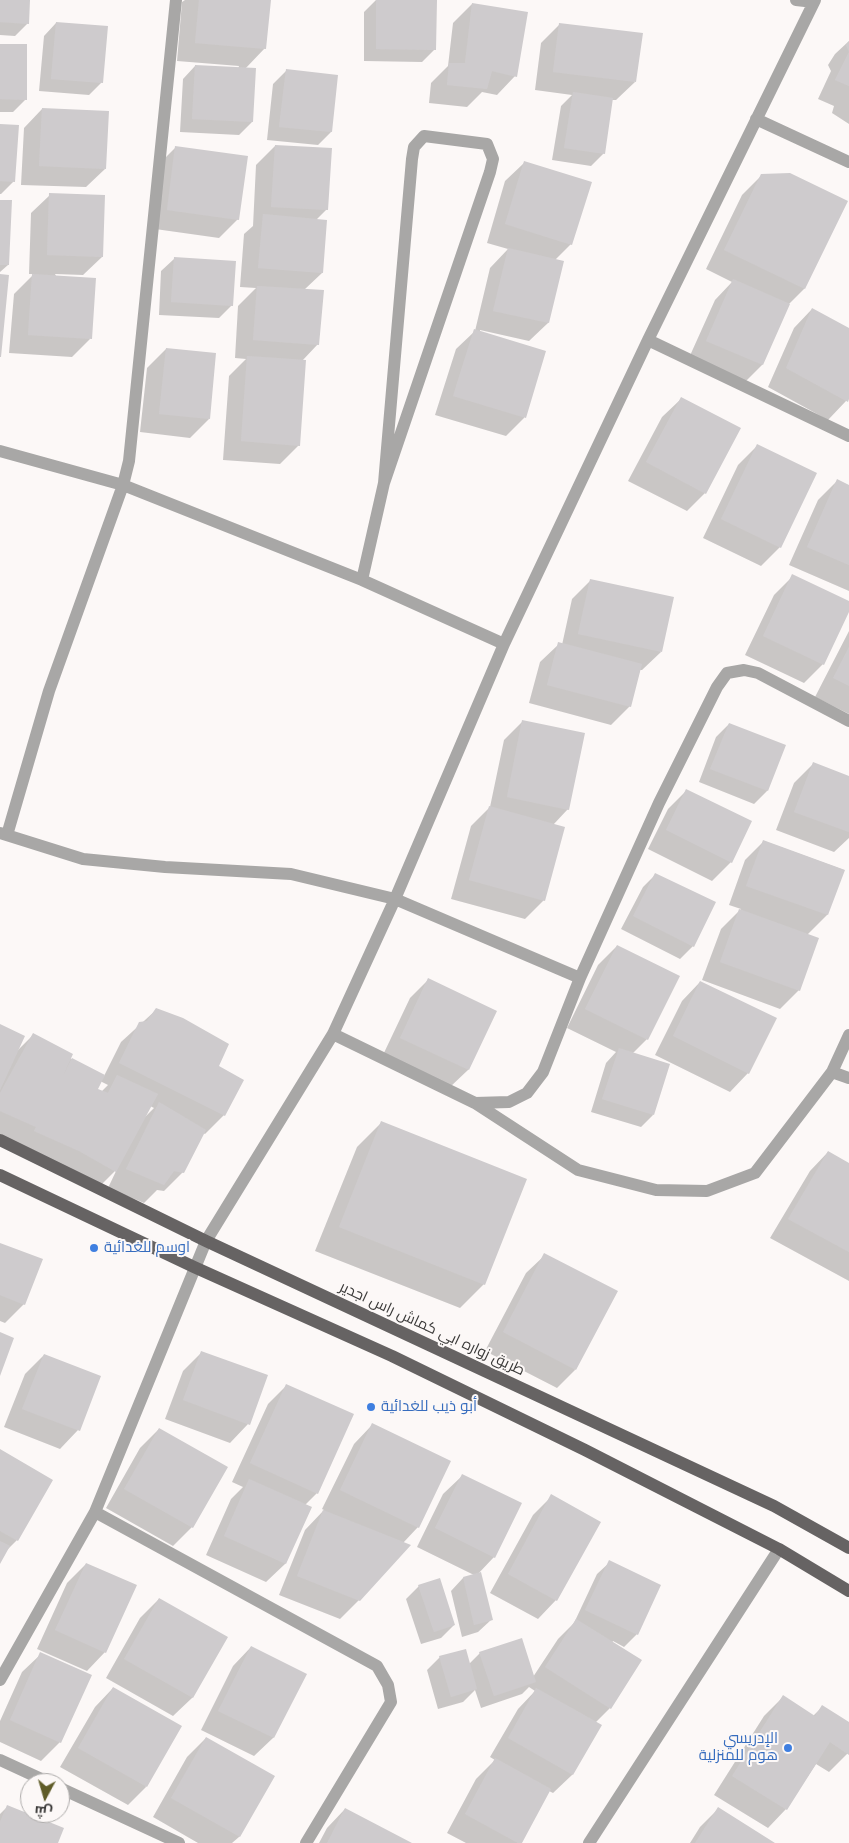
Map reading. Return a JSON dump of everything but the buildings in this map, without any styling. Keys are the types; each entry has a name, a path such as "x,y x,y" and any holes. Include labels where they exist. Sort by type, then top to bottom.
{"main road":[{"name":"طريق زواره ابي كماش راس اجدير","path":"0,1140 206,1241 774,1506 849,1548"},
{"path":"0,1175 392,1356 585,1450 779,1548 849,1591"}],"street":[{"path":"176,0 129,461 123,485 48,691 3,834 82,859 166,867 291,874 395,899 580,978"},
{"path":"0,1680 95,1512 194,1266 206,1241 333,1034 395,899 504,644 648,340 814,1 796,0"},
{"path":"756,119 849,162"},
{"path":"362,580 384,482 490,172 493,159 487,144 424,136 414,147 384,482"},
{"path":"648,340 849,436"},
{"path":"0,451 123,485 362,580 504,644"},
{"path":"475,1102 509,1102 527,1093 543,1072 580,978 660,803 717,687 727,673 744,670 758,673 849,721"},
{"path":"333,1034 475,1102 578,1170 656,1190 707,1191 755,1173 832,1072 849,1035"},
{"path":"832,1072 849,1078"},
{"path":"95,1512 377,1666 388,1684 391,1702 306,1843"},
{"path":"589,1843 779,1548"},
{"path":"0,1760 28,1773"},
{"path":"70,1793 179,1843"}],"place":[{"name":"اوسم للغدائية","path":"94,1248"},
{"name":"أبو ذيب للغدائية","path":"371,1407"},
{"name":"الإدريسي هوم للمنزلية","path":"788,1748"}]}
